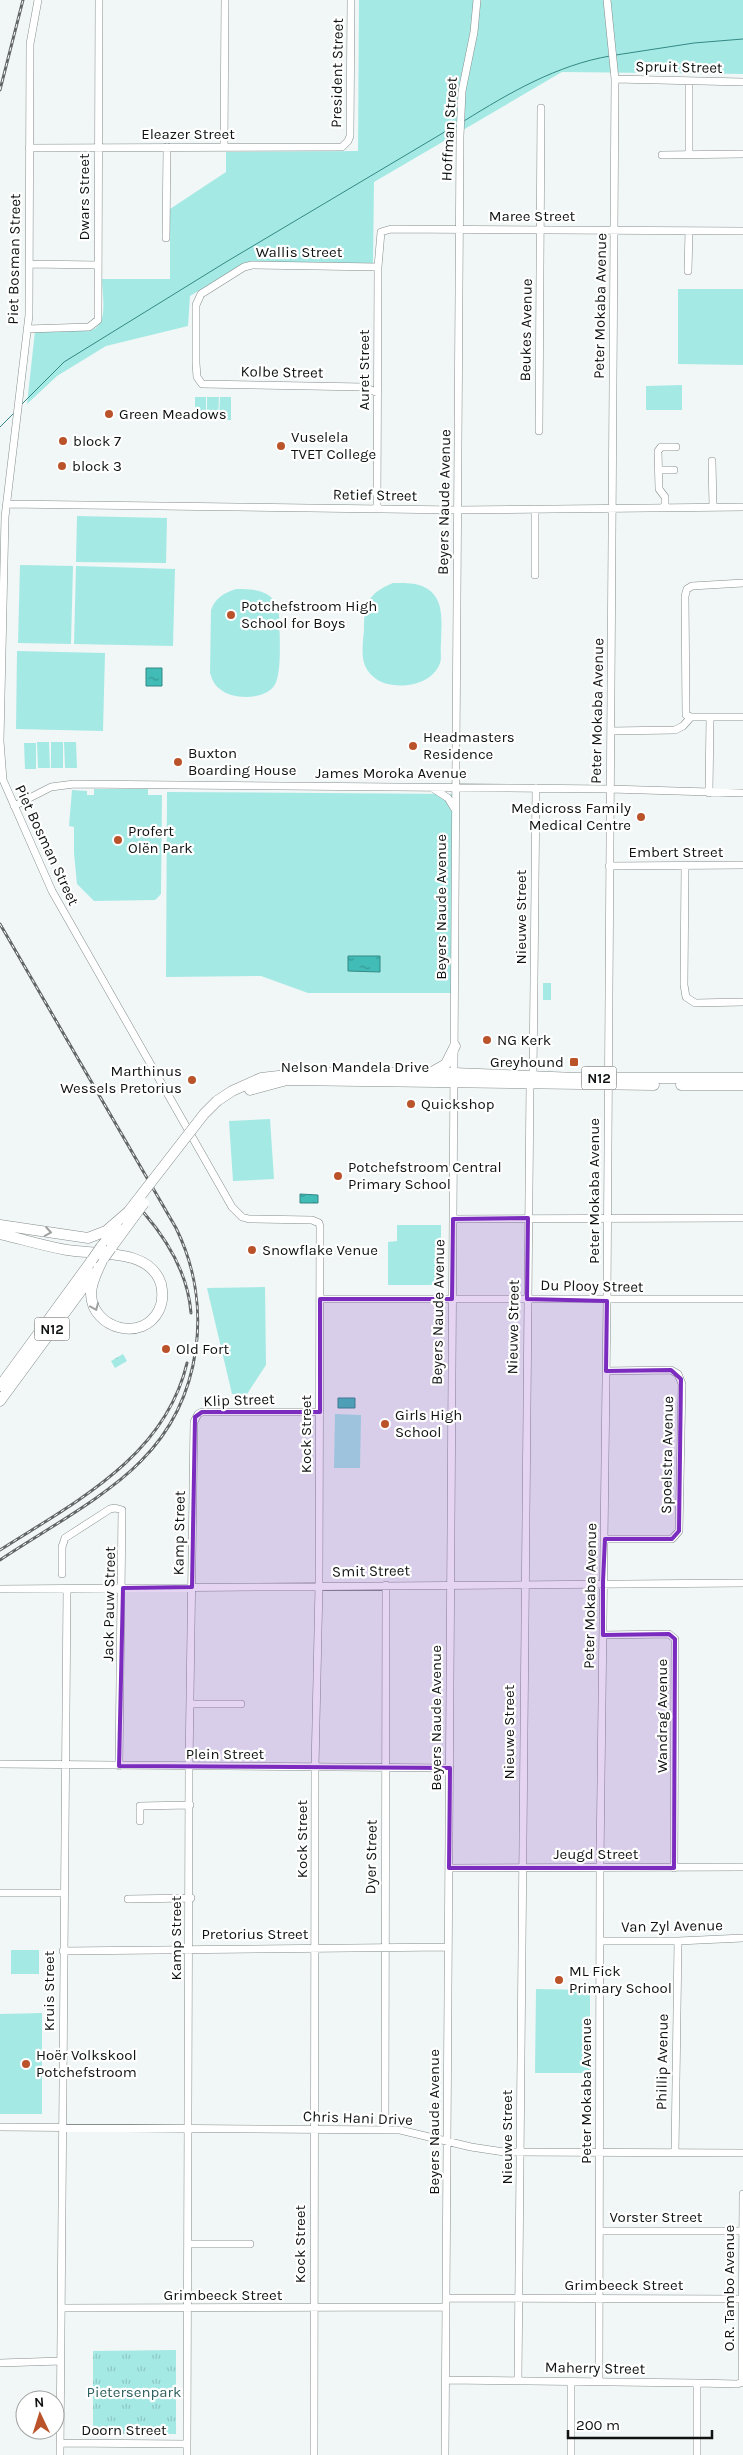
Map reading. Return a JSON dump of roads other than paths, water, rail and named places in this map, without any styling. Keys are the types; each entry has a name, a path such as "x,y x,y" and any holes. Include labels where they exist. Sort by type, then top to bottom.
{"highway":[{"path":"432,1073 446,1064 455,1046"},
{"name":"Nelson Mandela Drive","path":"0,1400 130,1215 218,1105 244,1085 280,1074 432,1073 455,1077"},
{"name":"Nelson Mandela Drive","path":"218,1105 250,1089 287,1080 455,1077 531,1081 743,1085"},
{"name":"Nelson Mandela Drive","path":"608,1082 743,1078"},
{"path":"0,1225 88,1238 106,1231 130,1215"},
{"path":"0,1234 66,1250 129,1257 142,1261 156,1274 162,1294 160,1310 150,1322 127,1330 111,1325 100,1317 93,1306 91,1292 99,1260"},
{"name":"Nelson Mandela Drive","path":"0,1386 99,1260"}],"street":[{"name":"Piet Bosman Street","path":"38,0 32,22 30,44 28,329 7,504 1,662 0,758 4,786 52,891 232,1207 242,1217 249,1219 308,1220 319,1224"},
{"name":"Dwars Street","path":"28,329 81,328 96,323 98,316 99,0"},
{"path":"224,148 225,0"},
{"name":"President Street","path":"345,144 350,136 351,0"},
{"name":"Hoffman Street","path":"460,230 460,118 462,91 474,32 477,0"},
{"name":"Peter Mokaba Avenue","path":"599,2382 600,1868 607,1301 615,79 607,0"},
{"name":"Spruit Street","path":"615,79 743,82"},
{"path":"688,82 689,154"},
{"name":"Beukes Avenue","path":"539,431 540,108"},
{"name":"Eleazer Street","path":"29,148 336,148 345,144"},
{"path":"166,238 167,147"},
{"path":"662,155 743,154"},
{"name":"Maree Street","path":"381,232 391,229 743,231"},
{"name":"Beyers Naude Avenue","path":"445,2455 460,230"},
{"path":"688,271 689,231"},
{"name":"Auret Street","path":"377,509 378,266 381,232"},
{"path":"29,264 98,265"},
{"name":"Wallis Street","path":"200,383 196,363 196,305 199,296 247,266 378,266"},
{"name":"Kolbe Street","path":"200,383 208,385 364,386 378,380"},
{"name":"Kolbe Street","path":"364,386 378,393"},
{"path":"666,508 665,496 659,491 659,448 676,446"},
{"path":"712,461 713,507"},
{"path":"659,470 674,470"},
{"name":"Retief Street","path":"7,504 443,510 743,507"},
{"path":"535,509 535,575"},
{"path":"443,510 452,516 457,525"},
{"path":"743,583 692,586 687,589 685,596 686,715 710,718 743,717"},
{"path":"610,731 675,730 683,726 691,717"},
{"path":"709,793 710,718"},
{"name":"James Moroka Avenue","path":"14,806 51,787 74,784 536,788 743,793"},
{"path":"430,787 448,798 456,814"},
{"name":"Nieuwe Street","path":"518,2380 527,1299 536,788"},
{"name":"Embert Street","path":"609,866 743,865"},
{"path":"685,866 684,985 686,997 695,1003 743,1002"},
{"path":"453,1219 743,1218"},
{"name":"Kock Street","path":"314,2455 315,1768 319,1586 319,1224"},
{"name":"Du Plooy Street","path":"320,1299 743,1300"},
{"name":"Spoelstra Avenue","path":"605,1539 672,1539 679,1531 682,1403 682,1384 676,1371 606,1371"},
{"name":"Klip Street","path":"194,1422 198,1414 202,1412 320,1412"},
{"name":"Kamp Street","path":"187,2455 191,1898 190,1704 194,1422"},
{"name":"Jack Pauw Street","path":"62,1574 62,1547 65,1538 110,1509 122,1510 123,1588 119,1766"},
{"name":"Smit Street","path":"0,1589 603,1582 743,1583"},
{"name":"Dyer Street","path":"385,2130 386,1585"},
{"name":"Kruis Street","path":"60,2455 66,1588"},
{"name":"Wandrag Avenue","path":"603,1634 669,1634 675,1639 674,1868"},
{"path":"190,1704 241,1704"},
{"name":"Plein Street","path":"0,1764 450,1768"},
{"path":"140,1821 140,1806 190,1805"},
{"name":"Jeugd Street","path":"449,1868 743,1867"},
{"path":"0,1893 64,1893"},
{"path":"128,1899 191,1898"},
{"name":"Van Zyl Avenue","path":"601,1941 678,1941 743,1938"},
{"name":"Phillip Avenue","path":"675,2153 678,1941"},
{"name":"Pretorius Street","path":"63,1951 190,1948 448,1947"},
{"name":"Chris Hani Drive","path":"0,2127 385,2130 414,2132 487,2150 521,2152 743,2153"},
{"name":"O.R. Tambo Avenue","path":"743,2194 743,2382"},
{"name":"Vorster Street","path":"600,2231 742,2231"},
{"path":"188,2244 250,2244"},
{"name":"Grimbeeck Street","path":"446,2298 743,2299"},
{"name":"Grimbeeck Street","path":"61,2308 446,2307"},
{"path":"0,2363 61,2362"},
{"name":"Maherry Street","path":"446,2380 697,2384 743,2382"},
{"path":"571,2382 571,2455"},
{"path":"697,2384 697,2455"},
{"name":"Doorn Street","path":"60,2443 187,2444"}],"water":[{"path":"146,668 162,668 162,686 146,686"},
{"path":"348,956 380,956 380,972 348,971"},
{"path":"300,1194 318,1195 318,1203 300,1203"},
{"path":"338,1398 355,1398 355,1408 338,1408"}],"waterway":[{"path":"616,55 694,43 743,39"},
{"path":"464,121 534,81 571,66 610,56"},
{"path":"21,405 64,362 226,262 458,124"},
{"path":"0,427 15,412"}],"railway":[{"path":"0,90 23,0"},
{"path":"0,924 176,1228 188,1258 195,1288 198,1319 196,1350 189,1381 178,1410 162,1437 141,1461 110,1488 0,1560"},
{"path":"144,1213 176,1259 186,1285 191,1313"},
{"path":"0,1550 86,1495 138,1451 159,1425 176,1396 187,1363"}],"place":[{"name":"Green Meadows","path":"109,414"},
{"name":"block 7","path":"63,441"},
{"name":"Vuselela TVET College","path":"281,446"},
{"name":"block 3","path":"62,466"},
{"name":"Potchefstroom High School for Boys","path":"231,615"},
{"name":"Headmasters Residence","path":"413,746"},
{"name":"Buxton Boarding House","path":"178,762"},
{"name":"Medicross Family Medical Centre","path":"641,817"},
{"name":"Profert Olën Park","path":"118,840"},
{"name":"NG Kerk","path":"487,1040"},
{"name":"Greyhound","path":"574,1062"},
{"name":"Marthinus Wessels Pretorius","path":"192,1080"},
{"name":"Quickshop","path":"411,1104"},
{"name":"Potchefstroom Central Primary School","path":"338,1176"},
{"name":"Snowflake Venue","path":"252,1250"},
{"name":"Old Fort","path":"166,1349"},
{"name":"Girls High School","path":"385,1424"},
{"name":"ML Fick Primary School","path":"559,1980"},
{"name":"Hoër Volkskool Potchefstroom","path":"26,2064"}],"park label":[{"name":"Pietersenpark","path":"134,2392"}]}
